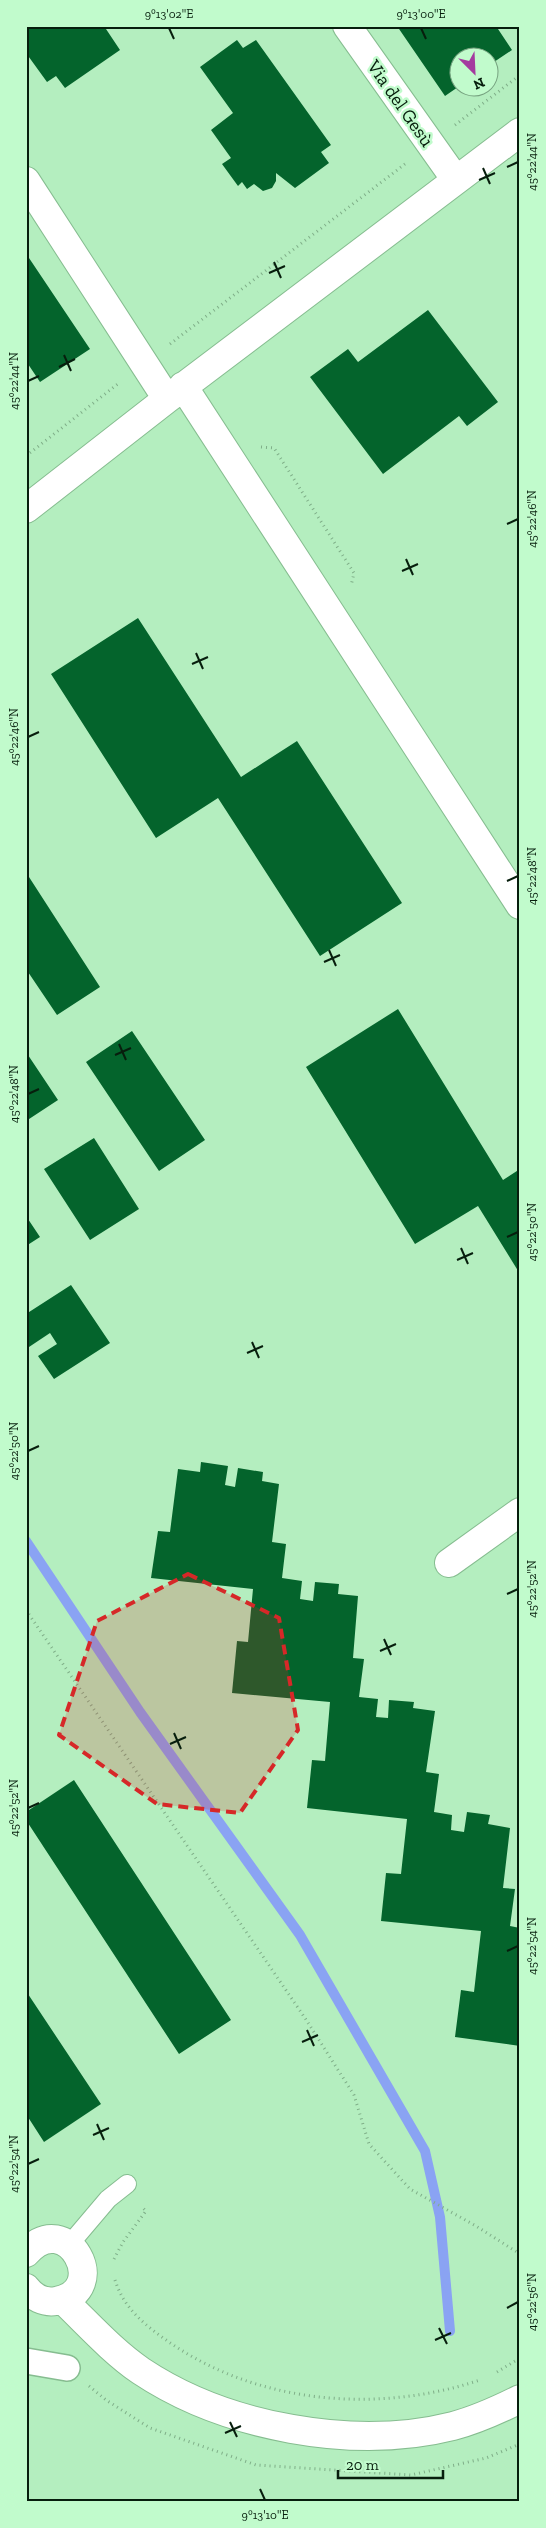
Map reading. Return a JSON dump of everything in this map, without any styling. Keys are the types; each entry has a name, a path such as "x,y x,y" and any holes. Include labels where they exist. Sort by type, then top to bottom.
{"street":[{"name":"Via del Gesù","path":"347,26 456,180"},
{"path":"26,508 520,132"},
{"path":"26,181 144,363 175,393 520,905"},
{"path":"449,1563 520,1512"},
{"path":"26,2288 35,2297 54,2302 63,2300 71,2295 82,2279 81,2260 69,2245 60,2241 50,2240 28,2247"},
{"path":"63,2300 108,2344 140,2370 173,2390 250,2420 294,2430 341,2434 424,2432 483,2416 520,2400"},
{"path":"26,2361 67,2368"}],"lane":[{"path":"69,2245 108,2199 127,2184"}],"path":[{"path":"26,456 144,363 520,75"},
{"path":"256,439 261,447 274,448 354,573 350,592"},
{"path":"26,1610 305,2018 354,2096 369,2144 410,2189 476,2226 520,2254"},
{"path":"113,2266 122,2242 146,2211 127,2184"},
{"path":"112,2272 117,2287 128,2306 151,2329 189,2356 224,2372 280,2391 357,2399 393,2398 450,2388 482,2379"},
{"path":"490,2375 520,2358"}],"highlighted area":[{"path":"188,1574 279,1618 298,1730 240,1813 157,1804 59,1735 97,1621"}],"building":[{"path":"26,26 104,26 120,50 65,88 56,76 47,82 26,53"},
{"path":"397,26 496,26 512,50 498,59 498,48 448,48 448,94 445,96"},
{"path":"237,40 243,48 256,40 331,145 321,152 329,163 295,188 276,173 276,181 272,188 263,191 254,184 247,189 242,182 238,186 222,164 231,158 211,130 233,113 200,67"},
{"path":"29,258 90,349 40,382 26,361 26,260"},
{"path":"428,310 498,402 467,426 459,416 383,474 310,377 348,349 358,362"},
{"path":"138,618 241,777 297,741 402,903 320,956 218,798 156,838 51,674"},
{"path":"29,877 100,987 57,1015 26,969 26,879"},
{"path":"398,1009 503,1180 520,1169 520,1274 478,1206 415,1244 306,1067"},
{"path":"132,1031 205,1140 159,1171 86,1062"},
{"path":"26,1052 58,1100 26,1121"},
{"path":"94,1138 139,1209 90,1240 44,1169"},
{"path":"26,1216 40,1237 26,1246"},
{"path":"71,1285 110,1343 54,1379 38,1356 57,1344 50,1333 26,1349 26,1314"},
{"path":"201,1462 228,1466 225,1485 235,1487 238,1468 263,1472 262,1481 279,1484 272,1542 286,1544 282,1578 302,1581 300,1599 313,1601 315,1582 339,1584 338,1594 358,1596 353,1658 364,1659 359,1697 378,1699 376,1717 388,1718 389,1700 414,1702 413,1708 435,1711 426,1772 439,1774 434,1812 452,1815 451,1830 464,1832 467,1812 490,1815 488,1824 510,1828 503,1888 515,1889 510,1926 520,1928 520,2046 455,2037 461,1990 474,1992 481,1931 381,1921 386,1873 401,1874 407,1819 307,1808 312,1760 325,1761 330,1702 232,1693 237,1641 248,1642 253,1589 151,1578 158,1531 170,1532 178,1469 200,1472"},
{"path":"74,1780 231,2020 179,2054 26,1820 26,1812"},
{"path":"26,1991 101,2104 44,2142 26,2114"}],"waterway":[{"path":"26,1541 140,1712 300,1935 425,2151 440,2217 450,2331"}]}
